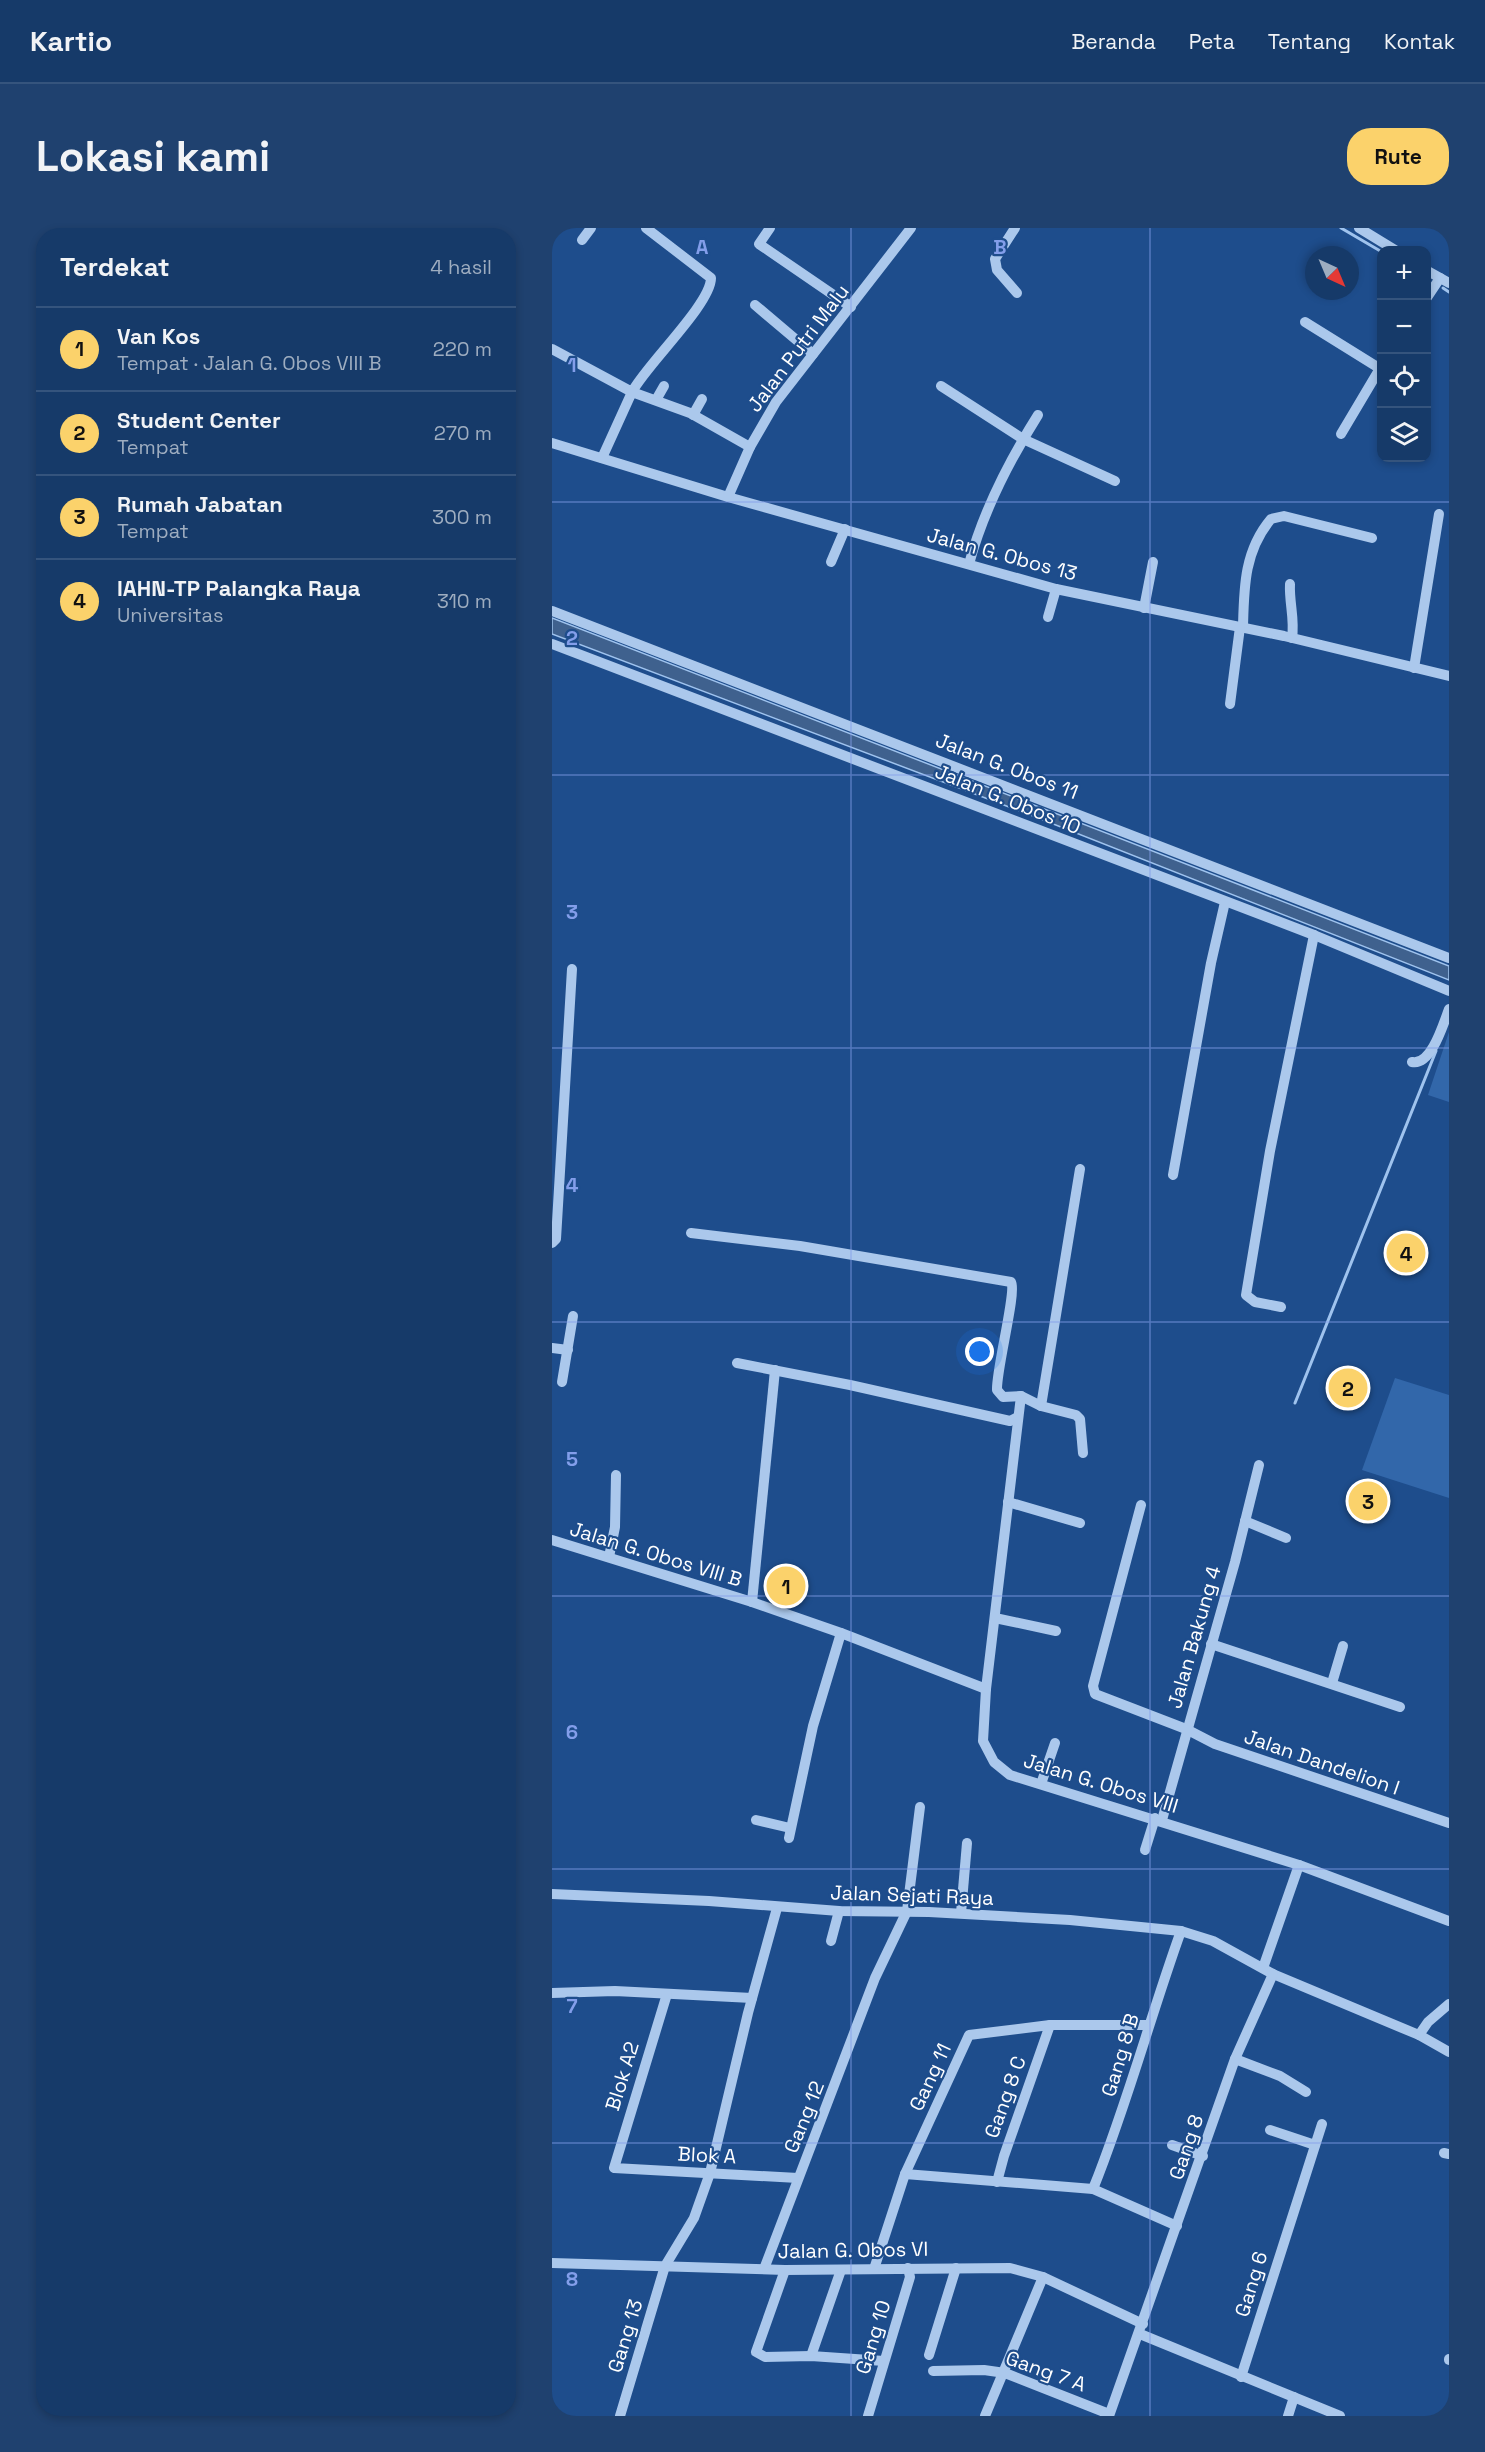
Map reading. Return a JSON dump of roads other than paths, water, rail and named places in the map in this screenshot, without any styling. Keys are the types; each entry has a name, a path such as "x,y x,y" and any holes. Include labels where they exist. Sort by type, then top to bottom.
{"street":[{"path":"582,240 591,228"},
{"path":"602,458 632,392 643,374 679,333 711,283 707,273 646,228"},
{"path":"770,228 759,244 851,307"},
{"name":"Jalan Putri Malu","path":"728,497 750,447 776,402 911,228"},
{"path":"1015,228 999,250 995,265 1017,293"},
{"path":"1359,228 1388,246"},
{"path":"1431,273 1445,281 1431,294"},
{"path":"755,305 813,354"},
{"path":"1305,322 1377,365"},
{"path":"552,350 632,392 693,415 750,447"},
{"path":"1341,434 1377,372"},
{"path":"656,400 664,386"},
{"path":"941,386 1023,440 1115,481"},
{"path":"693,415 702,399"},
{"path":"969,564 976,536 1023,440 1038,415"},
{"name":"Jalan G. Obos 13","path":"552,443 728,497 1056,589 1292,638 1449,675"},
{"path":"1414,668 1439,514"},
{"path":"1230,704 1247,564 1255,543 1271,519 1284,516 1372,538"},
{"path":"831,562 844,529"},
{"path":"1144,608 1153,562"},
{"path":"1290,585 1289,599 1295,622 1292,638"},
{"path":"1048,617 1056,589"},
{"name":"Jalan G. Obos 11","path":"552,611 833,721 1050,801 1449,958"},
{"name":"Jalan G. Obos 10","path":"552,644 1314,935 1449,991"},
{"path":"1173,1175 1211,963 1226,902"},
{"path":"1281,1307 1255,1302 1246,1295 1270,1151 1314,935"},
{"path":"552,1243 556,1239 572,969"},
{"path":"1412,1062 1419,1063 1427,1058 1449,1009"},
{"path":"1041,1406 1080,1169"},
{"path":"691,1233 800,1246 1008,1280 1014,1288 996,1388 1003,1397 1021,1396 1041,1406 1071,1412 1080,1419 1083,1454"},
{"path":"562,1382 573,1316"},
{"path":"552,1348 568,1350"},
{"path":"737,1363 1010,1421 1018,1418"},
{"path":"752,1602 775,1370"},
{"name":"Jalan G. Obos VIII","path":"1021,1396 986,1689 983,1741 987,1752 1005,1772 1299,1865 1449,1921"},
{"name":"Jalan Bakung 4","path":"1145,1850 1159,1819 1186,1729 1259,1465"},
{"path":"609,1557 615,1527 616,1475"},
{"path":"1008,1502 1080,1523"},
{"name":"Jalan Dandelion I","path":"1141,1505 1093,1688 1099,1696 1186,1729 1215,1744 1449,1823"},
{"path":"1245,1521 1286,1538"},
{"name":"Jalan G. Obos VIII B","path":"552,1540 752,1602 841,1633 986,1689"},
{"path":"995,1618 1056,1631"},
{"path":"756,1820 790,1833 813,1726 841,1633"},
{"path":"1211,1644 1400,1707"},
{"path":"1335,1684 1343,1646"},
{"path":"1041,1784 1055,1743"},
{"name":"Gang 12","path":"764,2269 798,2178 839,2080 875,1978 907,1911 920,1807"},
{"path":"961,1913 967,1843"},
{"path":"1263,1968 1299,1865"},
{"name":"Jalan Sejati Raya","path":"552,1894 709,1901 839,1911 961,1913 1070,1920 1181,1931 1213,1941 1273,1974 1448,2048"},
{"name":"Gang 13","path":"620,2416 665,2266 694,2218 710,2173 752,1998 777,1908"},
{"path":"831,1941 839,1911"},
{"name":"Gang 8 B","path":"1093,2189 1117,2129 1147,2025 1181,1931"},
{"name":"Gang 8","path":"1109,2415 1203,2156 1235,2059 1273,1974"},
{"path":"552,1993 615,1991 752,1998"},
{"name":"Blok A2","path":"614,2168 667,1994"},
{"path":"1419,2036 1428,2022 1449,2004"},
{"name":"Gang 11","path":"874,2269 905,2174 969,2035 1050,2025 1147,2025"},
{"name":"Gang 8 C","path":"997,2182 1050,2025"},
{"path":"1235,2059 1280,2076 1306,2092"},
{"name":"Gang 6","path":"1241,2377 1295,2202 1322,2124"},
{"path":"1270,2130 1315,2145"},
{"path":"1172,2145 1203,2156"},
{"name":"Blok A","path":"614,2168 798,2178"},
{"path":"905,2174 1093,2189 1178,2226"},
{"name":"Jalan G. Obos VI","path":"552,2264 784,2270 1010,2268 1043,2277 1141,2329 1241,2377 1340,2416"},
{"name":"Gang 10","path":"868,2416 910,2277 908,2268"},
{"path":"929,2355 957,2268"},
{"path":"784,2270 756,2352 765,2357 811,2356 884,2361"},
{"path":"811,2356 841,2270"},
{"path":"985,2416 1005,2373 1043,2277"},
{"name":"Gang 7 A","path":"933,2371 984,2370 1005,2373 1109,2415"},
{"path":"1288,2416 1294,2397"}],"waterway":[{"path":"1341,228 1377,249"},
{"path":"1443,288 1449,292"},
{"path":"1295,1403 1436,1051"}],"place":[{"name":"IAHN-TP Palangka Raya","path":"1406,1253"},
{"name":"Student Center","path":"1348,1388"},
{"name":"Rumah Jabatan","path":"1368,1501"},
{"name":"Van Kos","path":"786,1586"}]}
